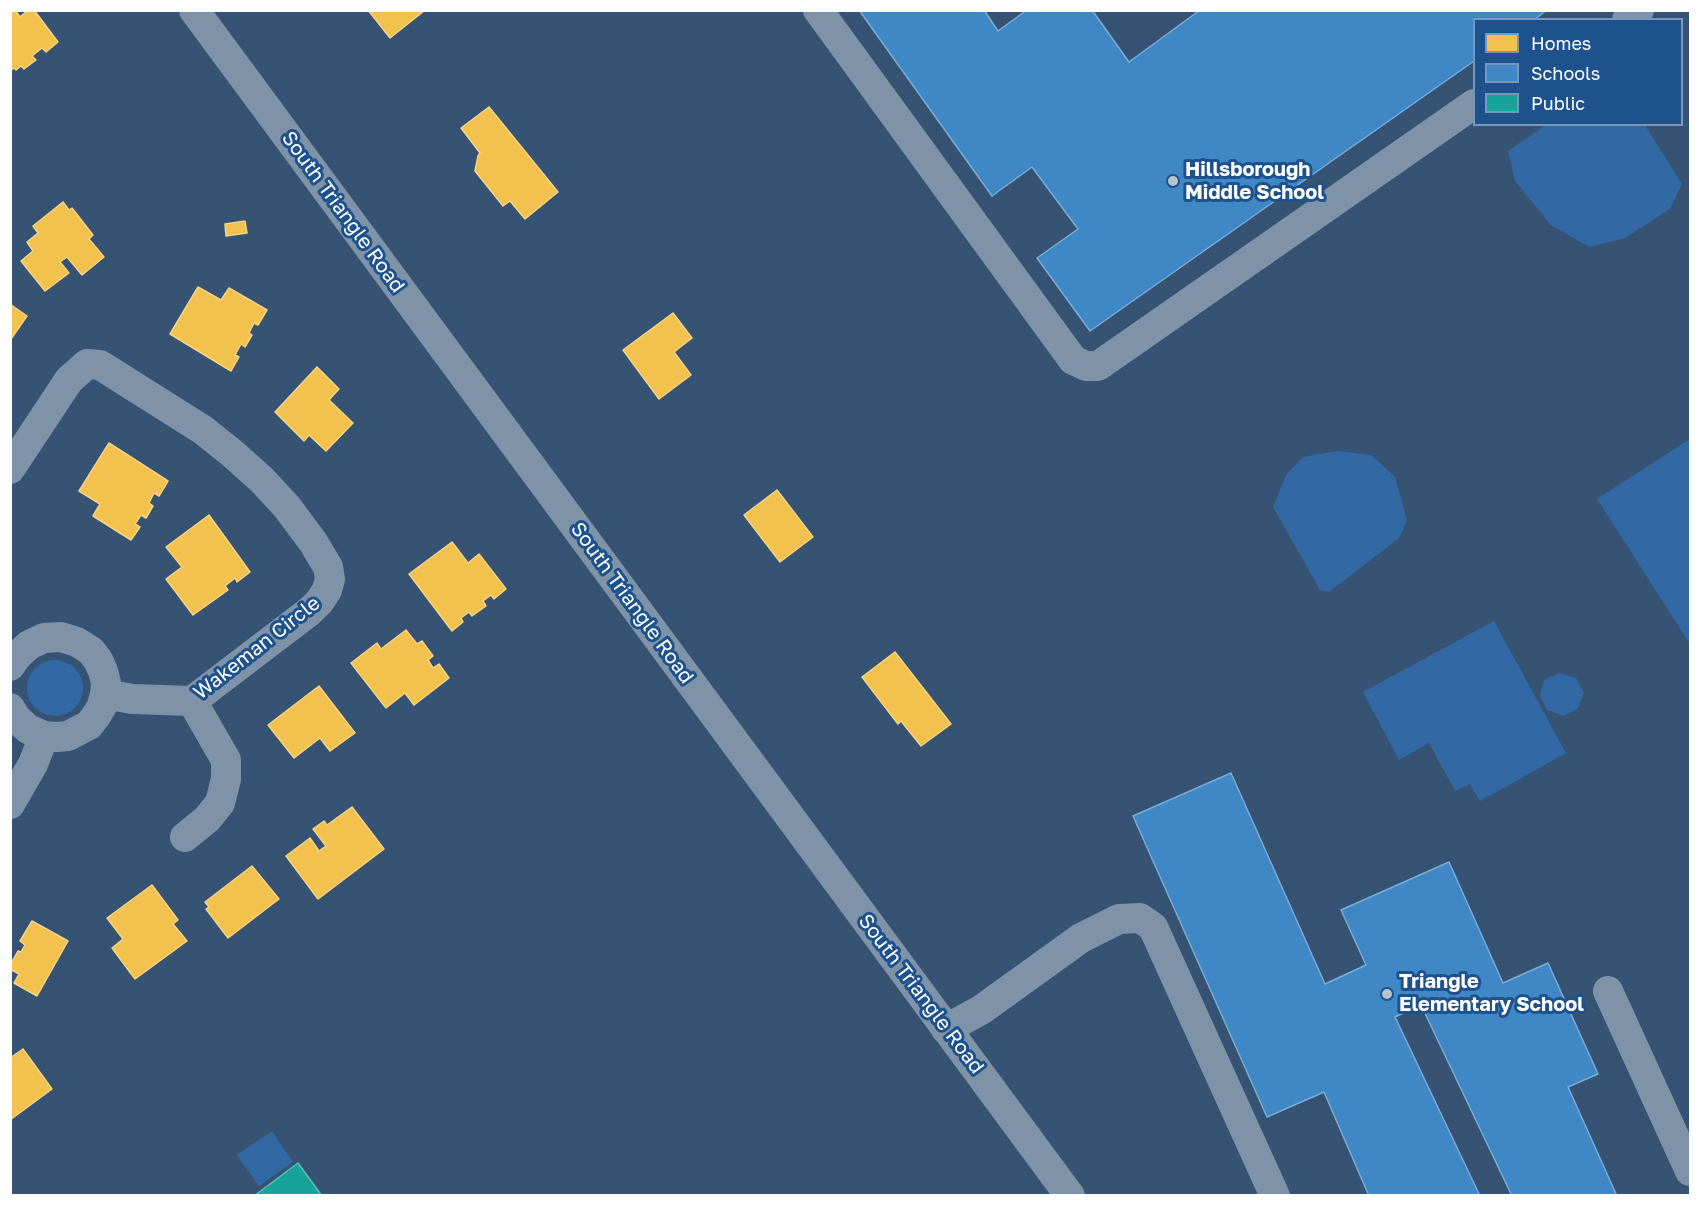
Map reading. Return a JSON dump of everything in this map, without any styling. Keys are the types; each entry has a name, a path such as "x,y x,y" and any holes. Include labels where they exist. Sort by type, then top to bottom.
{"street":[{"name":"South Triangle Road","path":"194,10 1070,1196"},
{"path":"818,10 1073,360 1086,366 1098,366 1473,105"},
{"name":"Wakeman Circle","path":"10,469 69,380 87,364 100,365 203,430 233,454 287,507 328,567 330,579 327,590 310,611 192,701 132,699 105,694"},
{"path":"10,708 16,718 28,729 44,736 68,736 88,725 96,717 102,706 106,683 98,660 91,651 77,642 61,637 44,638 29,645 16,656 11,665"},
{"path":"185,837 207,819 220,803 226,779 226,760 192,701"},
{"path":"10,804 33,764 44,736"},
{"path":"946,1029 981,1010 1081,938 1119,919 1140,918 1153,927 1275,1196"},
{"path":"1608,991 1690,1171"}],"shaded area":[{"path":"1545,126 1646,126 1682,184 1670,209 1625,238 1589,247 1551,225 1515,181 1508,151"},
{"path":"1690,439 1690,644 1597,499"},
{"path":"1338,451 1371,455 1395,477 1407,520 1399,538 1329,592 1320,590 1273,507 1286,475 1303,457"},
{"path":"1494,621 1566,753 1480,801 1470,784 1455,791 1429,743 1399,760 1363,692"},
{"path":"49,660 61,660 71,664 79,672 83,688 79,704 71,712 61,716 49,716 39,712 31,704 27,694 27,682 31,672 39,664"},
{"path":"1560,673 1576,678 1584,693 1578,708 1564,716 1547,710 1540,696 1544,680"},
{"path":"272,1131 293,1162 259,1186 237,1155"}],"building: Homes":[{"path":"10,10 15,10 20,17 28,10 34,10 58,42 46,52 42,48 32,56 36,60 24,69 21,66 10,71"},
{"path":"368,10 424,10 424,11 390,38"},
{"path":"489,107 558,192 525,219 510,201 503,206 475,171 480,153 461,128"},
{"path":"63,202 69,210 72,208 93,235 89,239 104,257 82,275 67,257 60,262 69,273 45,291 21,261 33,251 27,242 38,233 33,226"},
{"path":"245,221 247,233 226,236 225,224"},
{"path":"198,287 221,300 229,288 267,310 258,325 254,323 249,333 252,335 245,347 241,344 235,355 239,357 231,371 170,334"},
{"path":"10,304 27,316 11,339 10,339"},
{"path":"673,313 692,338 674,352 691,375 659,399 623,350"},
{"path":"317,367 339,389 329,400 353,423 326,451 309,435 304,441 275,412"},
{"path":"109,443 168,481 159,496 154,493 149,503 153,506 146,518 141,515 135,524 140,527 131,540 93,516 100,504 79,491"},
{"path":"777,490 813,537 780,562 744,515"},
{"path":"209,515 250,572 237,582 235,578 225,586 228,590 193,615 166,579 182,567 166,547"},
{"path":"452,542 468,563 479,554 506,589 494,599 491,595 483,601 486,606 472,616 469,612 461,618 463,622 452,631 409,574"},
{"path":"406,630 417,644 422,641 433,656 428,660 433,668 439,664 449,678 414,705 405,693 386,708 351,663 377,643 381,649"},
{"path":"895,652 951,724 921,746 901,721 898,724 862,677"},
{"path":"319,686 355,733 330,751 320,738 294,758 268,725"},
{"path":"352,807 384,849 318,899 286,856 310,838 319,851 326,846 313,829 324,821 327,825"},
{"path":"252,866 279,899 228,938 206,909 209,907 205,902"},
{"path":"152,885 178,920 173,924 187,941 135,979 112,948 123,939 107,918"},
{"path":"32,921 68,941 37,996 14,983 19,974 10,969 18,951 21,952 25,945 20,941"},
{"path":"23,1049 52,1089 10,1120 10,1058"}],"building: Schools":[{"name":"Hillsborough Middle School","path":"859,10 984,10 998,31 1024,12 1023,10 1092,10 1129,62 1200,10 1547,10 1537,18 1473,18 1473,62 1090,331 1037,258 1078,229 1032,167 992,196"},
{"name":"Triangle Elementary School","path":"1231,773 1325,984 1366,965 1341,910 1449,862 1503,983 1548,963 1598,1074 1568,1087 1617,1196 1512,1196 1421,1005 1395,1017 1480,1196 1369,1196 1324,1092 1267,1117 1133,816"}],"building: Public":[{"path":"298,1163 322,1196 254,1196"}],"place":[{"name":"Hillsborough Middle School","path":"1173,181"},
{"name":"Triangle Elementary School","path":"1387,994"}]}
